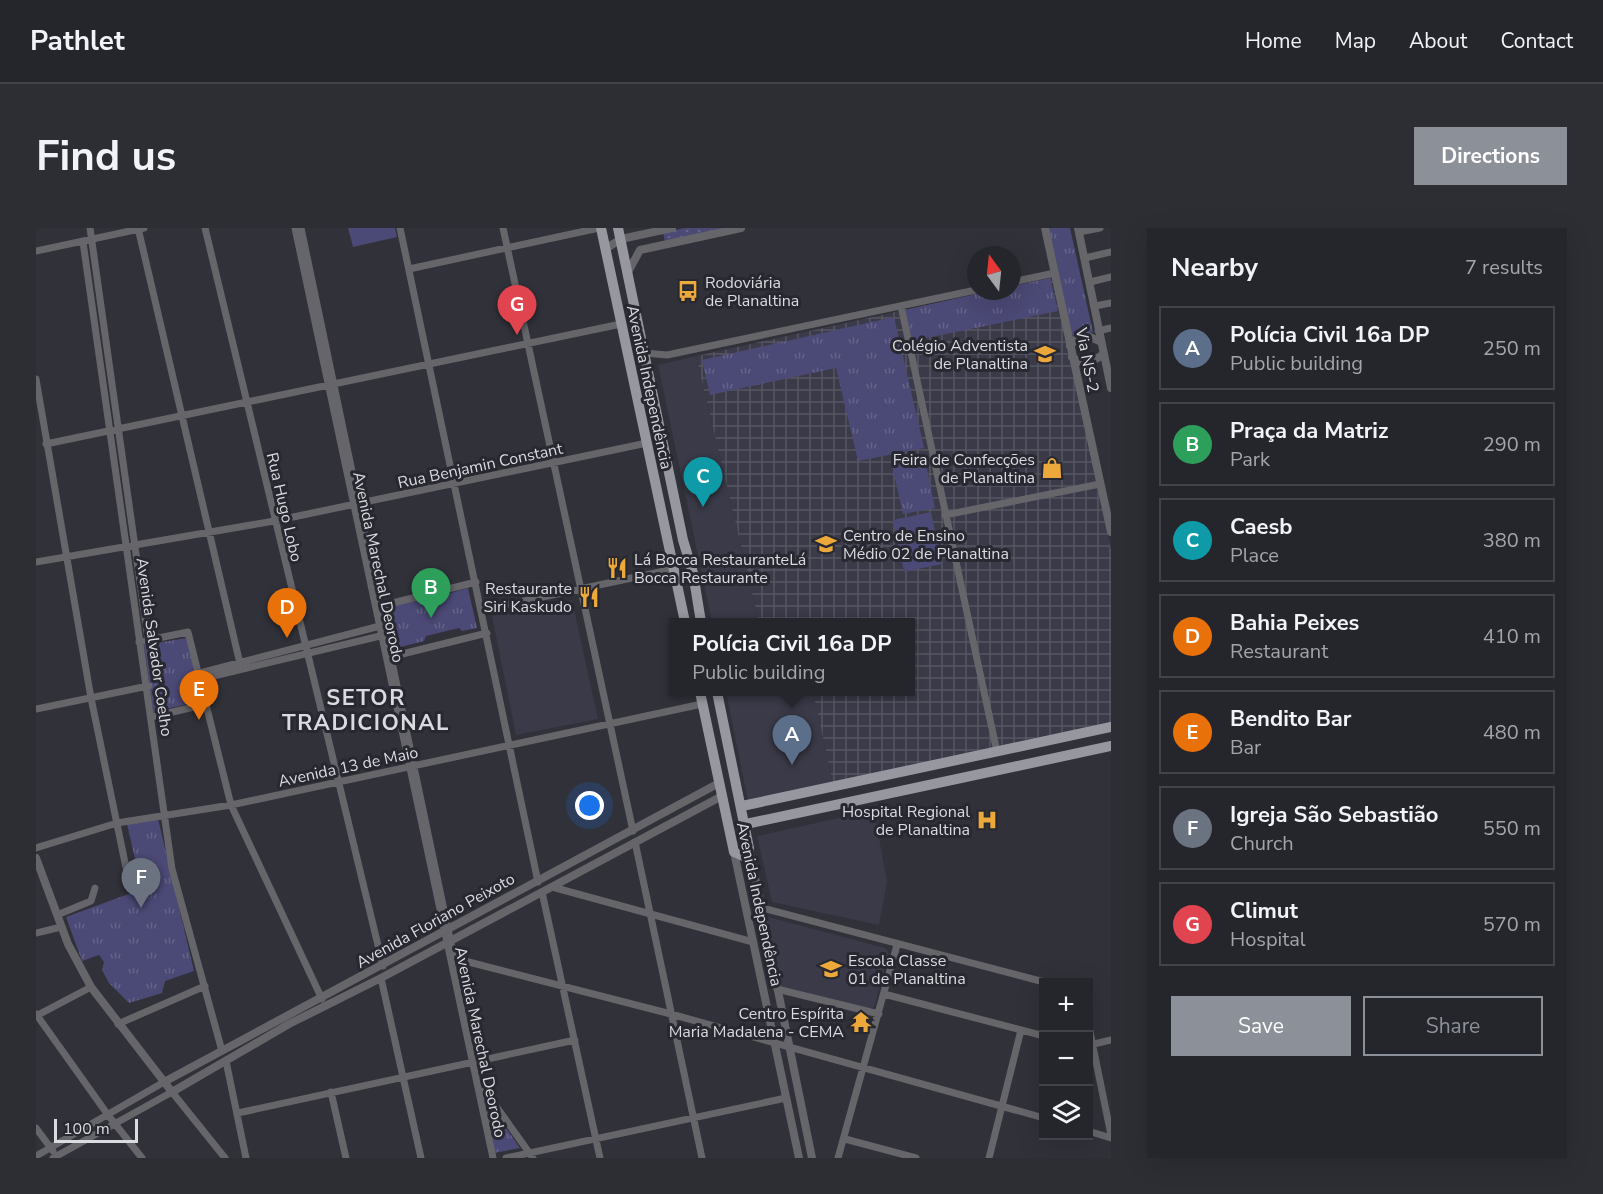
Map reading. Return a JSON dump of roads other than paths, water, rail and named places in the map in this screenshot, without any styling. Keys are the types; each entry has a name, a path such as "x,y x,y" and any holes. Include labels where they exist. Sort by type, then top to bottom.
{"main road":[{"name":"Avenida Independência","path":"600,228 684,618"},
{"name":"Avenida Independência","path":"620,234 700,618"},
{"path":"633,379 651,378"},
{"path":"636,391 649,386 654,391"},
{"path":"683,609 698,609"},
{"name":"Avenida Independência","path":"701,696 734,852"},
{"name":"Avenida Independência","path":"718,696 746,824 749,848"},
{"path":"742,806 1111,727"},
{"path":"1062,754 1071,745 1070,736"},
{"path":"710,742 719,745 726,738"},
{"path":"746,824 1062,754 1111,746"},
{"path":"716,763 722,756 731,760"},
{"path":"929,767 937,781"},
{"path":"858,782 862,798"},
{"path":"821,790 824,807"},
{"path":"766,801 769,818"},
{"path":"734,852 743,856 749,848"}],"street":[{"name":"Avenida Salvador Coelho","path":"90,228 131,546 148,639"},
{"path":"36,251 140,228 180,418 241,665"},
{"name":"Rua Hugo Lobo","path":"205,228 383,966"},
{"name":"Avenida Marechal Deorodo","path":"295,228 331,385"},
{"name":"Avenida Marechal Deorodo","path":"301,228 331,385 493,1158"},
{"path":"400,228 488,633 538,882"},
{"path":"503,228 633,831"},
{"path":"409,269 600,228"},
{"path":"605,249 620,234 672,228"},
{"path":"628,272 640,250 741,228"},
{"name":"Via NS-2","path":"1045,228 1100,484 1109,513 1111,531"},
{"path":"1079,230 1100,228"},
{"name":"Via NS-2","path":"1079,230 1098,331 1101,342 1108,353 1110,383"},
{"path":"660,231 663,245"},
{"name":"Avenida Salvador Coelho","path":"83,242 115,431"},
{"path":"1085,258 1111,252"},
{"path":"1021,280 1055,273"},
{"path":"1090,282 1111,278"},
{"path":"644,353 667,355 967,292"},
{"path":"1095,306 1111,303"},
{"path":"901,306 997,752"},
{"path":"46,444 180,418 621,324"},
{"path":"1098,331 1111,328"},
{"path":"1070,346 1080,336 1086,335 1101,342"},
{"path":"1072,357 1082,363 1090,363 1108,353"},
{"path":"36,379 91,698 130,887"},
{"name":"Rua Benjamin Constant","path":"36,562 274,521 647,443"},
{"path":"945,515 1100,484"},
{"name":"Avenida Salvador Coelho","path":"131,546 139,642 148,686 172,869 222,1052"},
{"path":"483,610 674,569"},
{"path":"378,606 476,582"},
{"path":"200,676 382,626"},
{"name":"Avenida Marechal Deorodo","path":"382,626 380,636 388,657"},
{"path":"139,642 188,632 231,805 322,999"},
{"path":"388,657 488,633"},
{"path":"305,649 380,636"},
{"path":"36,709 148,686"},
{"path":"151,717 207,704"},
{"name":"Avenida 13 de Maio","path":"36,848 117,823 231,805 702,704"},
{"name":"Avenida Floriano Peixoto","path":"36,1156 164,1082 361,983 383,966 719,783"},
{"name":"Avenida Floriano Peixoto","path":"361,983 381,978 517,903 552,887 722,796"},
{"path":"674,808 679,819"},
{"path":"635,843 702,1158"},
{"name":"Avenida Independência","path":"749,848 812,1158"},
{"path":"598,850 596,858 603,859"},
{"name":"Avenida Independência","path":"734,852 799,1158"},
{"path":"36,858 61,927 91,987 225,1158"},
{"path":"582,858 590,860 588,868"},
{"path":"739,872 746,867 754,868"},
{"path":"552,887 753,942"},
{"path":"57,915 92,901 95,888"},
{"path":"542,892 600,1158"},
{"path":"514,893 512,901 517,903"},
{"path":"494,904 500,906 499,913"},
{"path":"762,908 1039,981"},
{"path":"36,933 61,927"},
{"name":"Avenida Marechal Deorodo","path":"449,942 453,952 461,960 563,986"},
{"path":"755,952 762,944 767,945 770,951"},
{"path":"838,1158 865,1068 897,945"},
{"path":"381,978 421,1158"},
{"path":"118,1024 205,986"},
{"path":"563,986 1039,1117"},
{"path":"91,987 36,1015 142,1158"},
{"name":"Avenida Floriano Peixoto","path":"304,1012 322,999 346,991"},
{"path":"765,997 774,1001 778,992 879,1014"},
{"path":"884,994 1039,1035"},
{"name":"Avenida Floriano Peixoto","path":"56,1157 226,1061 288,1020"},
{"path":"989,1158 1021,1030"},
{"path":"238,1113 575,1040"},
{"path":"1093,1047 1111,1040"},
{"path":"1093,1052 1111,1136 1093,1132"},
{"path":"226,1061 246,1158"},
{"path":"480,1090 488,1095 531,1155"},
{"path":"331,1092 346,1158"},
{"path":"506,1158 531,1155 786,1098"},
{"path":"36,1128 56,1157"},
{"path":"845,1139 916,1158"}],"place":[{"name":"Rodoviária de Planaltina","path":"688,291"},
{"name":"Climut","path":"517,335"},
{"name":"Colégio Adventista de Planaltina","path":"1045,354"},
{"name":"Feira de Confecções de Planaltina","path":"1052,468"},
{"name":"Caesb","path":"703,507"},
{"name":"Centro de Ensino Médio 02 de Planaltina","path":"826,544"},
{"name":"Lá Bocca RestauranteLá Bocca Restaurante","path":"617,568"},
{"name":"Restaurante Siri Kaskudo","path":"589,597"},
{"name":"Praça da Matriz","path":"431,618"},
{"name":"Bahia Peixes","path":"287,638"},
{"name":"Bendito Bar","path":"199,720"},
{"name":"Polícia Civil 16a DP","path":"792,765"},
{"name":"Hospital Regional de Planaltina","path":"987,820"},
{"name":"Igreja São Sebastião","path":"141,908"},
{"name":"Escola Classe 01 de Planaltina","path":"831,969"},
{"name":"Centro Espírita Maria Madalena - CEMA","path":"861,1022"}],"district":[{"name":"SETOR TRADICIONAL","path":"366,710"}]}
